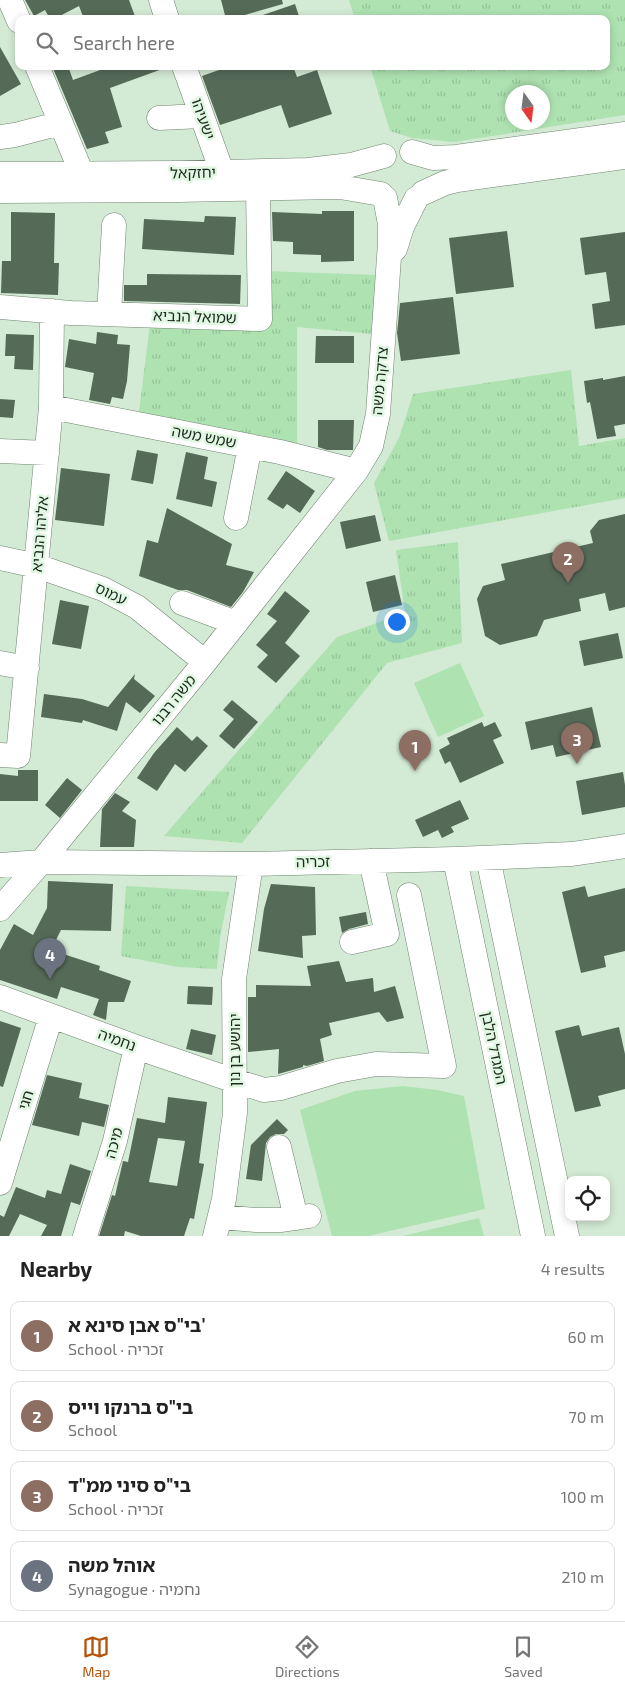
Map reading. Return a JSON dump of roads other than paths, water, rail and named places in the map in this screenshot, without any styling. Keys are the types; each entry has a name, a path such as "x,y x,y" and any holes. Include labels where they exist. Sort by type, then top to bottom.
{"street":[{"path":"10,0 16,15"},
{"path":"161,0 167,15"},
{"path":"39,70 82,174"},
{"name":"ישעיהו","path":"185,70 222,172"},
{"path":"159,118 202,116"},
{"path":"0,137 61,123"},
{"path":"625,134 456,157 433,158 398,150 384,156 379,162 376,170 376,186 383,196 392,202 400,204 457,180 625,157"},
{"path":"412,152 419,156 428,170 427,186 419,196"},
{"name":"יחזקאל","path":"0,174 222,172 337,168 384,156"},
{"name":"יחזקאל","path":"0,190 105,191 340,187 383,196"},
{"name":"שמואל הנביא","path":"0,307 109,314 260,320 258,188"},
{"name":"צדקה משה","path":"350,479 371,446 378,414 390,224 383,196"},
{"name":"צדקה משה","path":"388,267 402,227 419,196"},
{"path":"109,314 114,225"},
{"name":"אליהו הנביא","path":"9,756 27,668 37,566 51,407 52,311"},
{"name":"שמש משה","path":"51,407 307,458 350,479"},
{"path":"236,518 250,446"},
{"path":"0,451 47,453"},
{"name":"משה רבנו","path":"0,909 41,862 205,662 350,479"},
{"name":"עמוס","path":"0,558 37,566 103,589 137,607 205,662"},
{"path":"182,603 236,623"},
{"path":"0,663 27,668"},
{"name":"זכריה","path":"0,865 41,862 251,864 488,858 572,854 625,846"},
{"path":"488,858 567,1236"},
{"name":"המגדל הלבן","path":"455,859 533,1236"},
{"path":"352,942 387,934 371,861"},
{"name":"יהושע בן נון","path":"217,1227 224,1199 234,1113 234,979 251,864"},
{"name":"נחמיה","path":"0,998 136,1047 264,1090 281,1088 337,1071 376,1064 444,1066 408,895"},
{"path":"488,1022 520,1014"},
{"name":"חגי","path":"0,1183 51,1016"},
{"name":"מיכה","path":"85,1236 115,1141 136,1047"},
{"path":"217,1227 256,1220 282,1220 302,1217 279,1147"}],"place":[{"name":"בי\"ס ברנקו וייס","path":"568,583"},
{"name":"בי\"ס סיני ממ\"ד","path":"577,764"},
{"name":"בי\"ס אבן סינא א'","path":"415,771"},
{"name":"אוהל משה","path":"50,979"}]}
